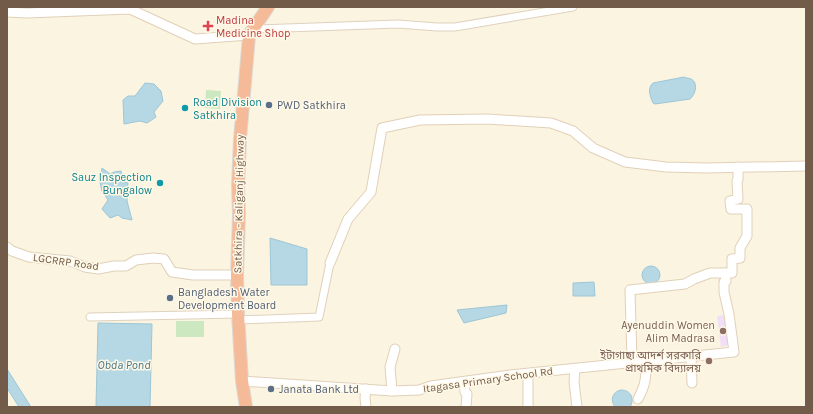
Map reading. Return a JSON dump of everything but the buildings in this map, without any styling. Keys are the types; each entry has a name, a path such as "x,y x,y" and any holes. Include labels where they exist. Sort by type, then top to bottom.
{"highway":[{"name":"Satkhira - Kaliganj Highway","path":"246,407 242,381 237,275 240,139 249,35 268,7"}],"street":[{"path":"7,12 38,10 130,9 195,38 249,35 258,29 398,24 455,27 573,7"},
{"path":"90,317 319,318 330,263 348,219 371,192 382,128 420,120 487,119 551,123 573,131 593,148 625,162 666,167 706,168 806,166"},
{"path":"632,362 630,290 685,284 710,273 732,273 732,259 740,258 740,248 747,236 747,209 731,209 730,201 738,199 738,167"},
{"name":"LGCRRP Road","path":"7,247 12,251 29,257 70,261 85,267 98,268 126,266 136,260 153,258 164,259 172,272 193,275 237,275"},
{"name":"Itagasa Primary School Rd","path":"242,381 392,391 419,390 431,386 528,374 734,352 729,314 724,292 724,282 726,281 725,273"},
{"path":"392,391 390,367 395,349"},
{"path":"691,356 692,383"},
{"path":"638,399 646,380 646,361"},
{"path":"575,369 574,382 577,407"},
{"path":"528,374 528,407"},
{"path":"464,382 466,407"},
{"path":"366,389 366,407"}],"shaded area":[{"name":"Ayenuddin Women Alim Madrasa","path":"726,315 730,345 721,347 717,316"}],"green space":[{"path":"206,90 221,91 220,109 205,108"},
{"path":"176,321 204,321 204,337 176,337"}],"water":[{"path":"684,77 691,79 696,86 695,92 690,99 655,104 653,103 650,95 650,87 653,83"},
{"path":"145,83 154,84 161,91 163,101 154,112 156,117 147,123 140,121 124,124 123,100 128,96 135,96"},
{"path":"102,168 110,174 121,171 123,183 128,182 127,201 132,220 122,218 118,215 110,218 102,209 108,200 102,191 99,178"},
{"path":"270,238 307,249 307,285 271,285"},
{"path":"647,266 655,266 660,271 658,282 655,284 647,284 642,279 642,271"},
{"path":"594,282 595,296 573,296 573,283"},
{"path":"507,305 506,313 464,323 457,310"},
{"name":"Obda Pond","path":"98,323 152,324 150,407 96,407"},
{"path":"7,369 31,407 19,407 7,388"},
{"path":"621,390 630,393 632,401 630,407 615,407 613,404 612,399 614,394"}],"place":[{"name":"Madina Medicine Shop","path":"208,26"},
{"name":"PWD Satkhira","path":"269,105"},
{"name":"Road Division Satkhira","path":"185,108"},
{"name":"Sauz Inspection Bungalow","path":"160,183"},
{"name":"Bangladesh Water Development Board","path":"170,298"},
{"name":"Ayenuddin Women Alim Madrasa","path":"723,331"},
{"name":"ইটাগাছা আদর্শ সরকারি প্রাথমিক বিদ্যালয়","path":"709,361"},
{"name":"Janata Bank Ltd","path":"271,389"}]}
